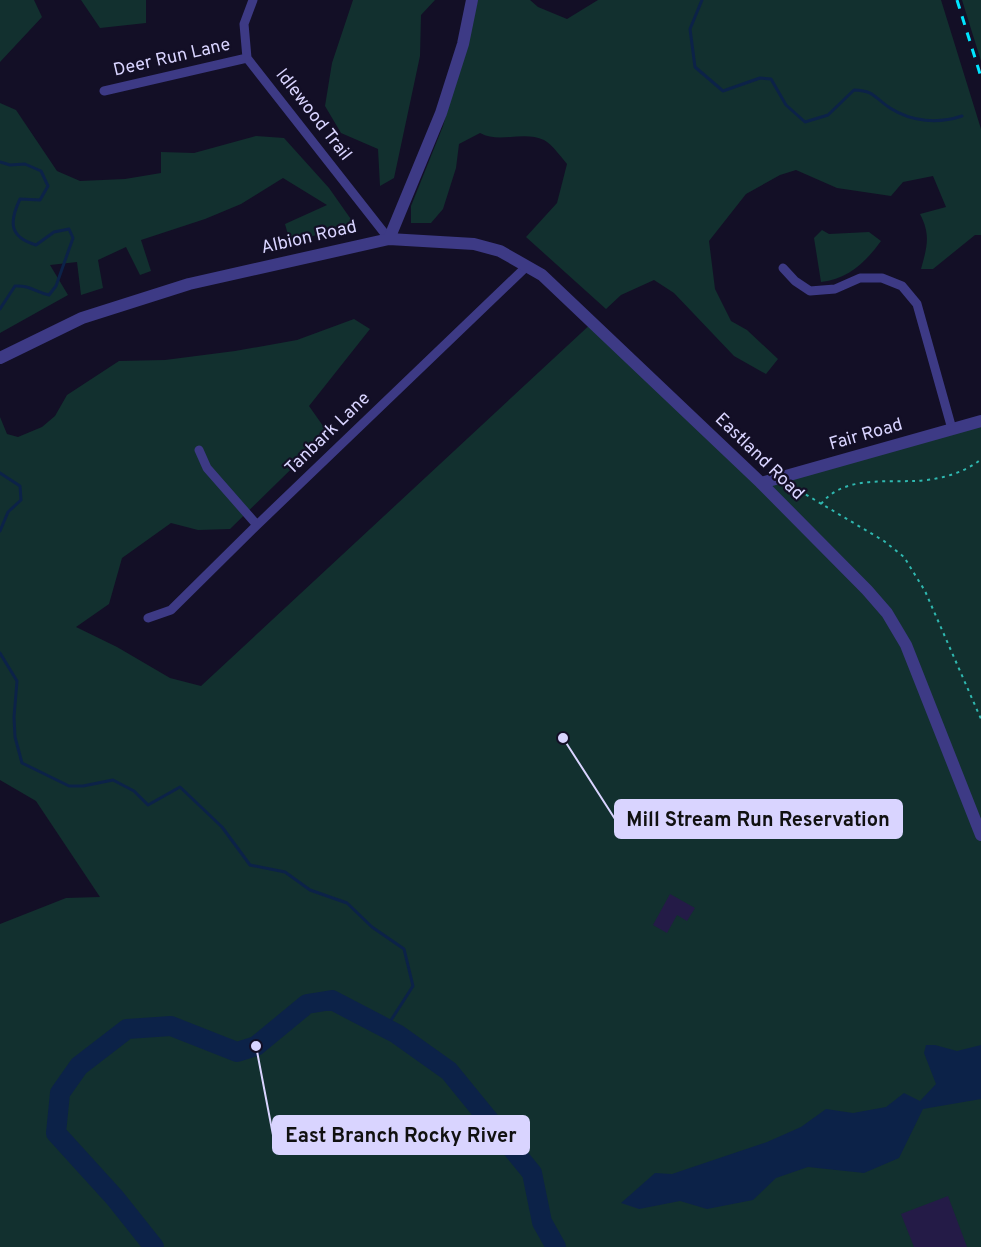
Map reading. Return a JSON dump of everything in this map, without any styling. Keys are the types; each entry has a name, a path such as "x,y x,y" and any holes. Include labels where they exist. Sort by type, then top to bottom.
{"street":[{"path":"247,58 244,24 253,0"},
{"path":"389,239 441,113 463,44 472,0"},
{"name":"Deer Run Lane","path":"104,91 247,58"},
{"name":"Idlewood Trail","path":"247,58 389,239"},
{"name":"Eastland Road","path":"389,239 474,244 500,251 542,275 761,483 867,590 897,628 906,645 981,835"},
{"name":"Albion Road","path":"0,358 82,318 189,284 389,239"},
{"name":"Tanbark Lane","path":"148,618 171,610 527,266"},
{"path":"783,268 795,281 810,291 835,289 860,278 882,278 902,286 917,304 952,429"},
{"name":"Fair Road","path":"761,483 981,421"},
{"path":"199,450 207,468 257,525"}],"path":[{"path":"821,504 832,493 846,487 877,481 928,479 967,469 981,459"},
{"path":"788,483 898,551 911,567 925,591 981,719"}],"green space":[{"path":"0,0 34,0 42,17 0,62"},
{"path":"81,0 146,0 146,23 100,28"},
{"path":"353,0 435,0 421,15 420,56 394,178 380,186 378,149 341,133 325,106 332,63"},
{"path":"478,0 530,0 538,7 567,19 598,0 941,0 981,129 981,235 975,235 933,269 921,269 927,235 920,214 946,207 933,176 903,182 891,196 837,188 796,170 780,175 746,194 709,241 715,289 731,321 747,330 778,359 766,374 734,356 674,293 654,280 621,295 606,309 526,237 557,203 567,164 544,140 528,136 495,137 480,133 459,144 456,168 443,209 431,223 411,223 411,206 443,126"},
{"path":"962,0 981,0 981,61"},
{"path":"0,103 16,110 57,171 80,181 125,179 161,173 161,152 194,153 256,136 284,138 329,188 355,225 290,242 285,224 327,205 283,178 241,204 205,219 141,240 151,271 140,275 126,247 98,260 103,288 81,295 77,262 50,265 68,295 0,333"},
{"path":"822,230 829,234 869,232 881,241 856,268 840,277 821,282 814,238"},
{"path":"354,319 370,329 309,406 328,433 230,529 198,530 171,523 122,558 109,604 76,627 117,647 170,678 201,686 594,321 758,480 981,421 981,1247 0,1247 0,924 66,898 100,897 36,801 0,780 0,417 7,434 18,437 42,427 55,416 67,395 119,361 165,360 297,340"}],"water":[{"path":"926,1045 957,1051 981,1045 981,1099 923,1109 899,1158 864,1173 808,1167 776,1178 753,1200 707,1209 680,1201 639,1209 621,1203 655,1173 672,1174 767,1142 801,1127 826,1109 853,1113 886,1107 904,1093 920,1101 936,1084 924,1053"}],"building":[{"path":"670,894 695,908 687,921 677,915 667,933 653,925"},
{"path":"948,1196 967,1247 914,1247 901,1214"}],"waterway":[{"path":"702,0 690,29 695,67 723,91 760,78 771,79 786,105 805,122 828,115 854,90 871,93 898,113 916,119 934,121 962,116"},
{"path":"0,162 10,165 25,164 41,171 48,186 40,200 20,199 13,222 16,233 27,242 36,245 54,232 69,229 73,238 56,286 49,295 15,286 0,309"},
{"path":"0,473 20,486 21,500 8,512 0,531"},
{"path":"0,653 17,681 15,737 22,763 69,786 83,786 113,780 134,791 148,805 180,787 222,827 250,865 285,872 310,890 347,903 372,927 404,949 413,986 386,1028"},
{"path":"154,1247 115,1198 56,1133 60,1093 79,1066 127,1029 171,1026 237,1052 256,1046 307,1004 332,1000 397,1034 449,1071 532,1173 542,1222 556,1247"}],"railway":[{"path":"957,0 981,77"}],"place":[{"name":"Mill Stream Run Reservation","path":"563,738"},
{"name":"East Branch Rocky River","path":"256,1046"}]}
